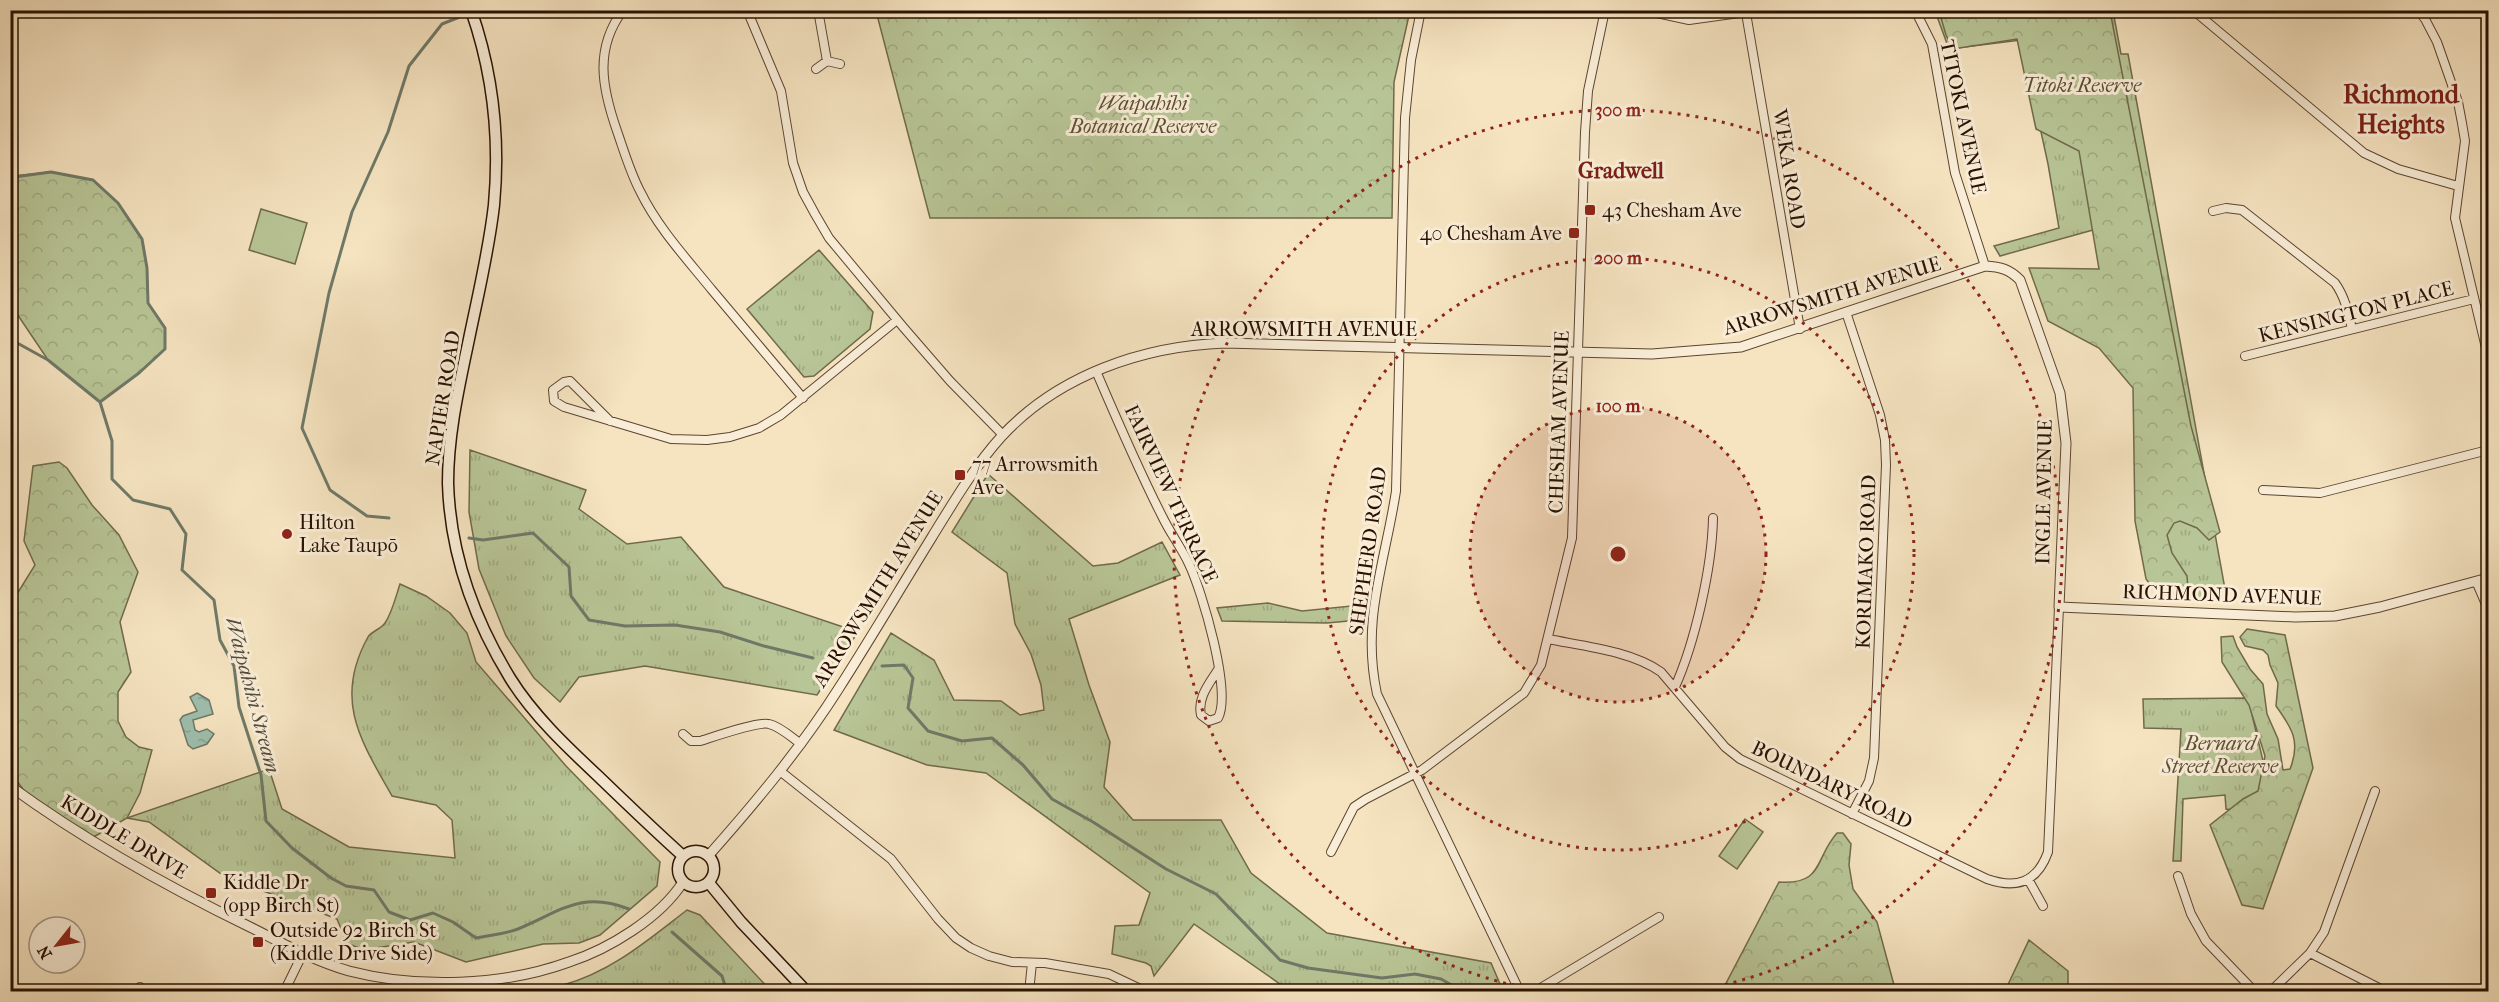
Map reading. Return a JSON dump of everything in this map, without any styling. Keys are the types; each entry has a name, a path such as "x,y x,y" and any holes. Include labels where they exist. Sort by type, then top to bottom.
{"main road":[{"name":"NAPIER ROAD","path":"471,10 481,38 489,78 495,143 494,205 456,402 449,454 450,510 464,581 482,630 526,700 568,747 683,856"},
{"path":"698,851 709,855 714,872 709,883 695,888 683,882 678,869 683,856 698,851"},
{"path":"709,883 741,922 807,992"}],"street":[{"path":"623,10 609,33 602,63 605,91 612,118 639,191 669,239 803,398"},
{"path":"747,10 781,91 793,163 802,192 829,238 950,381 1003,435"},
{"path":"818,10 827,61"},
{"name":"SHEPHERD ROAD","path":"1421,10 1411,60 1405,118 1395,491 1391,525 1376,585 1371,656 1377,694 1520,992"},
{"name":"CHESHAM AVENUE","path":"1331,852 1354,807 1416,775 1524,693 1541,665 1572,538 1585,121 1588,91 1605,10"},
{"path":"1642,10 1689,20 1761,10"},
{"name":"TITOKI AVENUE","path":"1915,10 1932,44 1955,173 1985,266"},
{"path":"2193,10 2364,153 2398,169 2458,186"},
{"path":"2418,10 2437,42 2458,102 2464,141 2456,218 2488,356"},
{"name":"WEKA ROAD","path":"1746,13 1800,329"},
{"path":"816,69 827,61 840,64"},
{"path":"2213,211 2226,208 2242,210 2335,283 2342,292 2352,329"},
{"name":"ARROWSMITH AVENUE","path":"709,855 801,744 840,687 965,483 1003,435 1045,399 1096,371 1142,356 1200,344 1577,353 1652,354 1716,351 1741,347 1800,329 1985,266"},
{"name":"INGLE AVENUE","path":"1985,266 2011,270 2020,280 2060,393 2066,443 2059,608"},
{"name":"KENSINGTON PLACE","path":"2245,356 2474,299"},
{"name":"KORIMAKO ROAD","path":"1846,312 1880,415 1885,440 1886,465 1874,758 1869,781 1852,814"},
{"path":"610,421 570,381 564,381 554,390 554,401 564,407 610,421 671,439 707,440 730,437 759,428 781,415 897,320"},
{"name":"FAIRVIEW TERRACE","path":"1096,371 1162,518 1190,565 1213,636 1219,668 1221,709 1218,718 1209,721 1201,715 1199,707 1202,696 1219,668"},
{"path":"2263,490 2320,493 2488,450"},
{"path":"1675,687 1685,663 1713,548 1713,518"},
{"name":"RICHMOND AVENUE","path":"2059,608 2295,617 2335,616 2380,607 2488,578"},
{"path":"2476,581 2488,609"},
{"path":"2043,906 2028,879 2041,868 2048,852 2059,608"},
{"name":"BOUNDARY ROAD","path":"1548,639 1637,659 1661,672 1732,754 1987,879 2009,884 2028,879"},
{"path":"683,734 691,741 700,741 768,723 784,731 801,744"},
{"path":"780,771 891,859 938,919 956,938 989,956 1012,962 1109,974 1147,992"},
{"name":"KIDDLE DRIVE","path":"10,786 39,807 188,896 303,953 349,971 406,982 457,981 525,974 554,968 608,946 627,934 662,905 683,882"},
{"path":"2270,992 2310,953 2324,932 2375,790"},
{"path":"2178,876 2191,914 2206,941 2255,992"},
{"path":"1534,992 1659,917"},
{"path":"284,992 303,953"},
{"path":"2310,953 2387,992"},
{"path":"1029,992 1032,963"}],"green space":[{"name":"Waipahihi Botanical Reserve","path":"876,11 1410,11 1394,82 1392,218 930,218"},
{"name":"Titoki Reserve","path":"1935,11 2113,11 2121,54 2128,54 2227,600 2167,598 2137,383 2093,230 2000,256 1994,246 2059,228 2048,164 2021,40 1949,49"},
{"name":"Titoki Reserve","path":"1939,11 2110,11 2191,426 2220,532 2209,540 2197,528 2180,521 2174,523 2167,535 2172,553 2187,576 2188,590 2182,595 2154,589 2146,579 2135,521 2133,388 2099,348 2048,321 2029,268 2099,269 2079,151 2036,129 2017,39 1953,49"},
{"path":"51,172 93,180 118,203 142,239 147,268 148,303 165,328 165,349 139,373 100,402 48,360 11,305 11,175"},
{"path":"261,209 307,223 295,264 249,250"},
{"path":"819,250 873,312 870,329 814,376 804,377 747,309"},
{"path":"470,450 586,490 579,509 627,544 681,537 724,587 858,632 817,695 645,666 579,677 560,702 534,678 506,636 479,569 469,512"},
{"path":"59,462 67,468 92,505 119,535 138,572 120,622 131,672 118,692 118,721 126,737 139,747 152,750 140,793 127,818 90,839 28,796 11,773 11,595 17,594 35,565 24,541 33,466"},
{"path":"988,474 1093,566 1118,563 1162,542 1180,575 1069,619 1089,685 1110,742 1104,787 1133,820 1221,820 1251,873 1327,933 1491,963 1503,991 1311,991 1280,984 1194,924 1154,976 1151,966 1146,963 1112,954 1115,926 1139,925 1150,893 986,773 927,765 834,730 891,633 934,660 954,700 1001,701 1020,715 1044,710 1041,685 1031,654 1015,624 1007,573 952,532"},
{"path":"400,584 426,596 450,613 467,633 476,662 566,766 660,862 657,886 600,935 579,943 543,944 466,962 414,942 363,950 347,943 337,919 224,876 149,822 127,818 269,769 282,809 349,847 455,858 452,820 436,805 392,796 370,757 355,720 352,700 353,681 358,660 368,637 387,619"},
{"path":"1268,603 1302,611 1361,605 1359,620 1327,623 1222,621 1217,608"},
{"path":"2247,629 2285,635 2313,768 2263,909 2242,905 2210,825 2243,799 2258,791 2265,756 2249,705 2222,662 2221,637 2233,636 2250,669 2263,684 2267,714 2278,739 2283,770 2290,769 2295,751 2290,728 2276,706 2278,683 2268,655 2263,650 2245,646 2240,637"},
{"name":"Bernard Street Reserve","path":"2248,698 2270,790 2259,814 2226,809 2225,795 2183,799 2181,861 2173,861 2181,729 2144,728 2143,699"},
{"path":"1745,819 1763,832 1737,869 1719,856"},
{"path":"1837,833 1843,833 1851,844 1849,865 1853,889 1877,922 1894,985 1900,991 1722,991 1779,882 1793,882 1811,875"},
{"path":"687,910 700,915 771,991 526,991 563,985 597,972 628,954"},
{"path":"2029,940 2068,971 2068,991 2005,991"}],"water":[{"path":"197,693 209,700 213,714 193,720 195,730 199,732 207,729 214,734 207,744 193,749 188,745 180,720 183,716 197,711 190,697"}],"waterway":[{"path":"389,518 367,516 330,490 302,428 329,293 352,212 388,132 409,66 442,24 477,10"},
{"path":"10,175 14,177 51,172 93,180 118,203 142,239 147,268 148,303 165,328 165,349 139,373 100,402"},
{"name":"Waipahihi Stream","path":"10,339 48,360 100,402 112,441 112,479 133,500 170,509 186,534 182,570 214,600 220,640 234,666 239,707 261,775 266,821 292,848 331,878 346,886 374,890 389,912 410,920 433,913 453,922 476,938 513,931 583,902 612,904 629,909"},
{"path":"469,538 483,540 533,533 569,567 571,596 589,620 625,626 675,625 720,632 813,658"},
{"path":"882,666 904,665 913,678 908,708 928,731 962,741 992,738 1023,765 1052,799 1093,822 1166,869 1216,894 1280,960 1308,968 1382,978 1415,974 1441,979 1455,987 1456,992"},
{"name":"Waipahihi Stream","path":"672,932 722,976 727,992"}],"place":[{"name":"43 Chesham Ave","path":"1590,210"},
{"name":"40 Chesham Ave","path":"1574,233"},
{"name":"77 Arrowsmith Ave","path":"960,475"},
{"name":"Hilton Lake Taupō","path":"287,534"},
{"name":"Kiddle Dr (opp Birch St)","path":"211,893"},
{"name":"Outside 92 Birch St (Kiddle Drive Side)","path":"258,942"}],"district":[{"name":"Richmond Heights","path":"2401,109"},
{"name":"Gradwell","path":"1621,171"}]}
